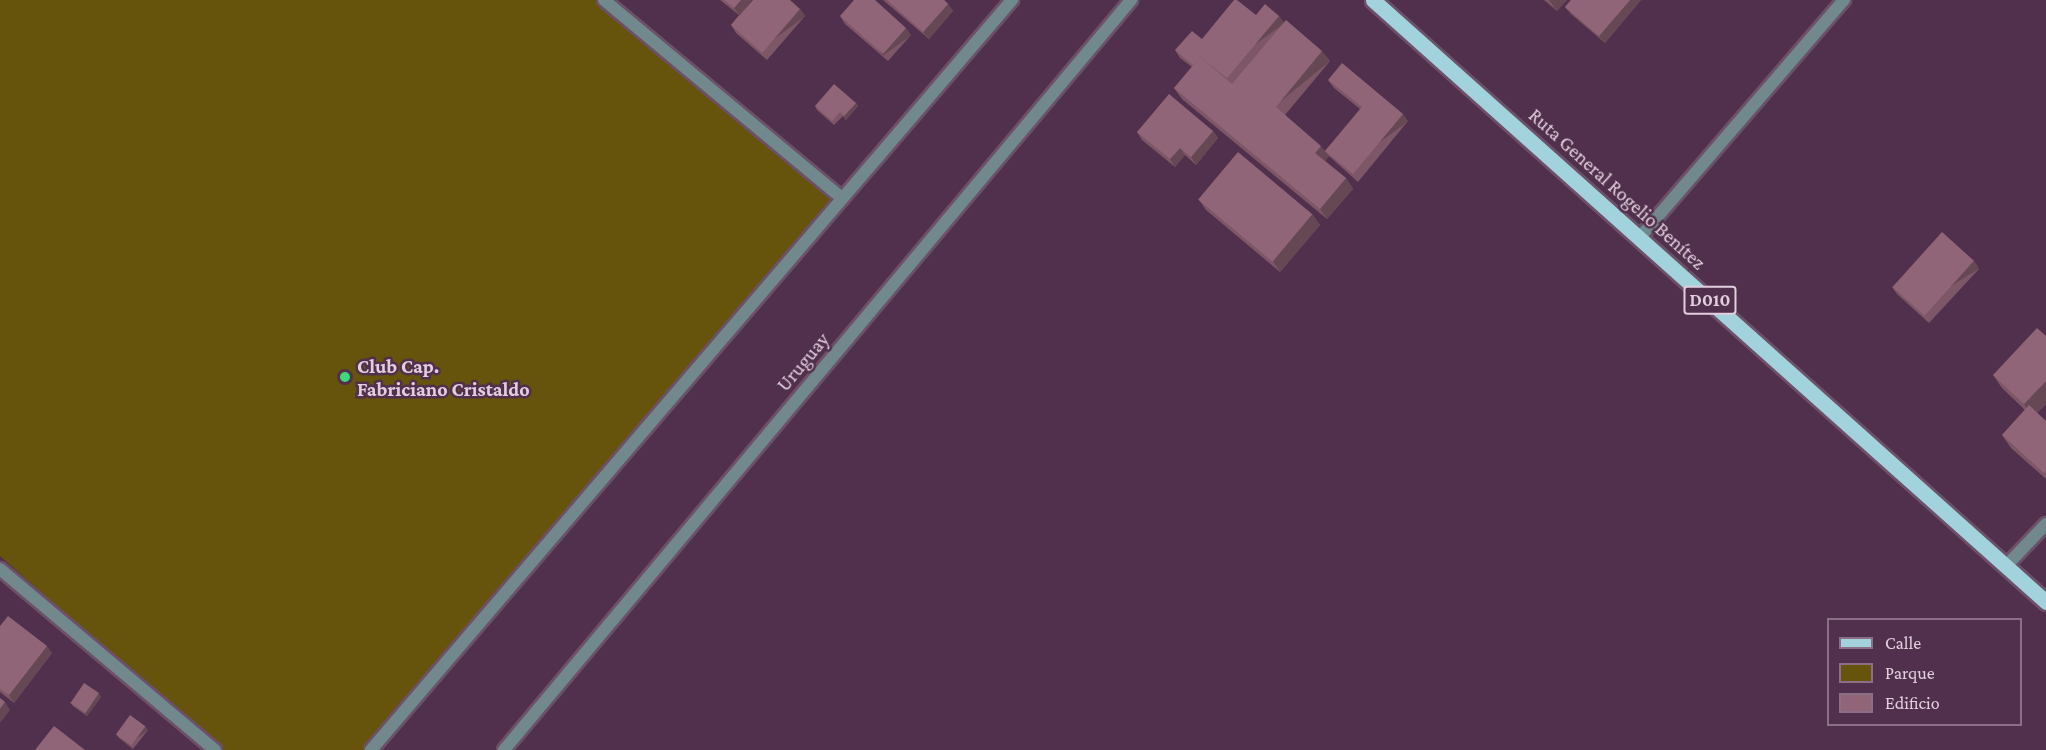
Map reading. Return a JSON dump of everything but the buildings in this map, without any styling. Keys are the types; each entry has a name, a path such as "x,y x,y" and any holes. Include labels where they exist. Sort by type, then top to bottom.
{"main road":[{"name":"Ruta General Rogelio Benítez","path":"1373,0 2046,602"}],"street":[{"path":"604,0 843,198"},
{"path":"372,750 1012,0"},
{"name":"Uruguay","path":"504,750 1131,0"},
{"path":"1640,237 1844,0"},
{"path":"2007,565 2046,524"},
{"path":"0,569 215,750"}],"green space":[{"name":"Club Cap. Fabriciano Cristaldo","path":"0,0 596,0 842,198 371,750 219,750 0,556"}],"place":[{"name":"Club Cap. Fabriciano Cristaldo","path":"345,377"}]}
